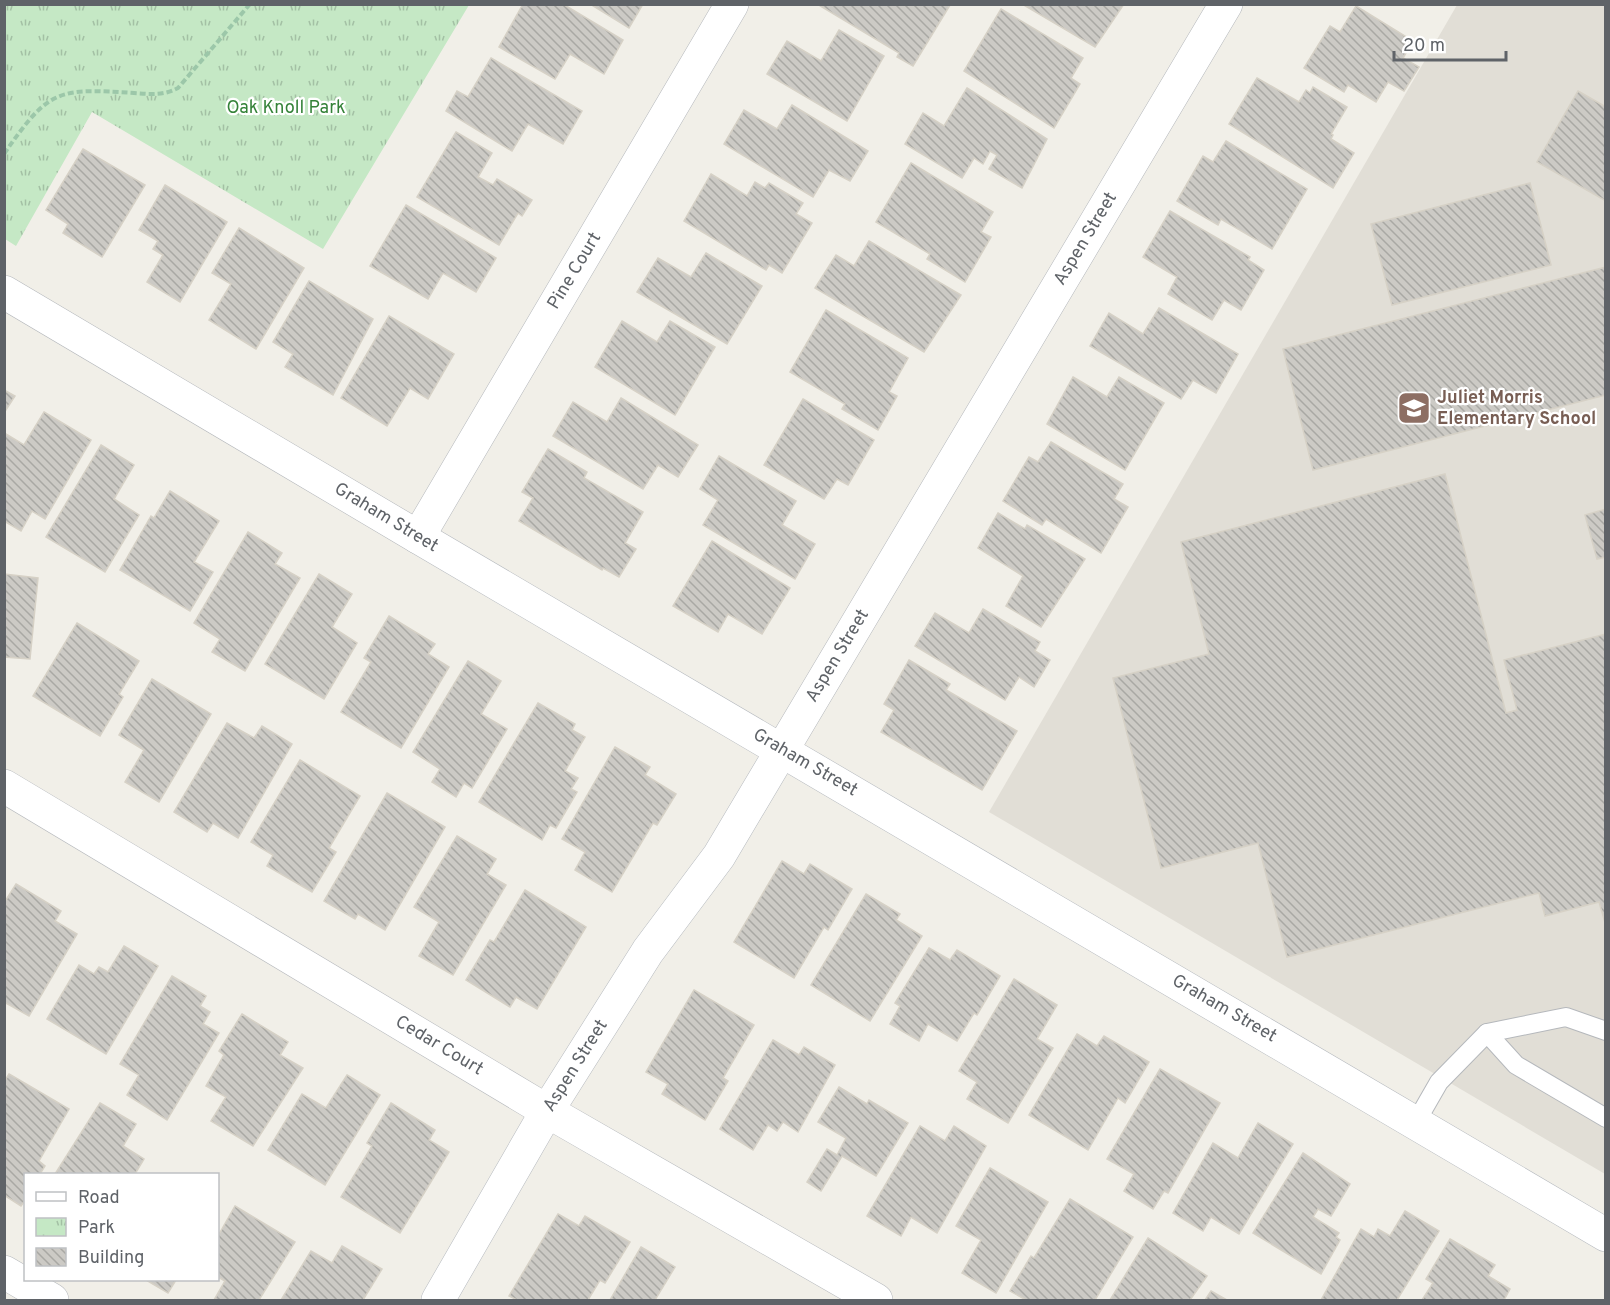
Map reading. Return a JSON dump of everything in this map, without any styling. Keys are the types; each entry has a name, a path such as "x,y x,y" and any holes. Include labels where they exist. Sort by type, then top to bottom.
{"street":[{"name":"Pine Court","path":"418,537 732,4"},
{"name":"Aspen Street","path":"438,1300 547,1111 648,951 719,856 1226,4"},
{"name":"Graham Street","path":"4,292 1605,1235"},
{"name":"Cedar Court","path":"4,786 547,1111 876,1300"},
{"path":"4,1272 52,1300"}],"lane":[{"path":"1416,1122 1439,1082 1487,1033 1566,1017 1605,1031"},
{"path":"1487,1033 1516,1065 1605,1118"}],"path":[{"path":"4,153 40,106 59,95 82,90 165,95 178,88 250,4"}],"shaded area":[{"name":"Juliet Morris Elementary School","path":"1457,5 1605,5 1605,1174 989,812"}],"green space":[{"name":"Oak Knoll Park","path":"4,5 469,5 323,249 92,112 16,246 5,239"}],"building":[{"path":"523,4 563,4 623,40 604,74 570,54 555,79 499,47"},
{"path":"590,4 643,4 629,28"},
{"path":"817,4 950,5 913,66 897,57 899,53"},
{"path":"1022,4 1124,4 1095,47"},
{"path":"1356,6 1413,41 1403,58 1419,67 1404,91 1388,82 1376,102 1348,85 1344,92 1304,68 1330,26 1340,32"},
{"path":"1001,9 1083,58 1071,78 1080,84 1054,128 964,71"},
{"path":"839,30 884,56 847,121 767,74 787,41 821,61"},
{"path":"491,58 582,111 563,144 528,124 512,151 446,111 457,91 468,97"},
{"path":"1257,78 1299,102 1306,90 1310,93 1313,87 1347,107 1331,134 1333,135 1331,139 1354,153 1333,188 1229,124"},
{"path":"967,88 1047,139 1022,188 989,169 997,155 990,151 983,164 974,158 962,178 905,144 923,113 944,126"},
{"path":"1578,91 1606,107 1606,201 1537,162"},
{"path":"792,105 868,151 850,181 829,170 813,197 724,144 744,110 777,129"},
{"path":"456,132 492,153 478,177 493,185 497,179 532,200 522,216 518,213 499,245 417,197"},
{"path":"1226,141 1307,189 1272,249 1221,219 1218,225 1177,201 1203,156 1213,162"},
{"path":"83,149 145,185 102,257 63,233 68,224 46,210"},
{"path":"911,163 993,212 981,232 991,237 965,282 927,259 930,254 876,222"},
{"path":"711,174 747,196 755,182 765,188 769,183 803,203 796,214 812,223 782,273 769,265 766,270 684,221"},
{"path":"1530,183 1551,265 1392,305 1371,224"},
{"path":"165,185 227,222 180,302 147,282 163,255 153,249 158,241 139,230"},
{"path":"406,205 496,258 476,292 443,273 428,299 370,266"},
{"path":"1170,211 1250,257 1248,260 1264,270 1241,310 1224,300 1212,320 1168,294 1177,277 1143,257"},
{"path":"239,228 304,268 256,349 209,320 231,284 212,273"},
{"path":"869,241 961,295 924,352 815,288 836,255 854,266"},
{"path":"706,253 762,286 727,344 637,292 658,258 691,277"},
{"path":"1606,267 1606,395 1313,470 1283,349"},
{"path":"309,281 373,319 333,395 285,367 293,354 273,342"},
{"path":"1159,308 1238,354 1216,393 1193,380 1181,399 1090,346 1109,313 1143,334"},
{"path":"826,310 908,358 889,392 897,396 878,430 842,409 845,404 790,372"},
{"path":"389,316 454,354 428,399 410,388 387,426 341,398"},
{"path":"622,321 657,342 670,321 715,347 675,415 595,367"},
{"path":"1073,377 1107,397 1119,377 1164,403 1125,470 1047,424"},
{"path":"4,390 15,396 4,413"},
{"path":"621,398 698,445 678,477 658,465 643,489 553,436 573,402 607,422"},
{"path":"803,399 874,440 848,485 837,479 824,499 764,465"},
{"path":"44,412 91,440 45,519 32,511 21,531 4,521 4,436 6,434 24,445"},
{"path":"1051,442 1123,484 1114,499 1128,507 1101,553 1046,519 1042,525 1003,501 1029,457 1038,462"},
{"path":"101,445 134,465 114,499 139,515 105,572 46,537"},
{"path":"548,449 587,472 584,478 643,512 625,543 636,549 619,577 603,568 602,570 519,521 533,498 522,492"},
{"path":"719,456 796,501 782,525 815,544 795,579 703,525 718,500 700,489"},
{"path":"1445,474 1506,713 1517,710 1504,660 1606,634 1606,926 1599,902 1545,916 1539,893 1287,957 1258,843 1161,868 1113,678 1209,654 1181,542"},
{"path":"170,491 219,521 194,562 213,572 190,611 120,570 151,516 154,518"},
{"path":"1606,509 1606,557 1597,559 1585,515"},
{"path":"998,513 1025,529 1027,525 1085,559 1041,627 1006,606 1023,576 978,548"},
{"path":"248,532 282,553 275,564 300,578 245,671 212,652 220,639 194,623"},
{"path":"712,541 790,588 762,634 728,614 718,632 673,606"},
{"path":"4,574 38,578 30,659 4,657"},
{"path":"319,574 352,594 332,627 357,643 324,699 265,664"},
{"path":"983,609 1040,642 1035,651 1050,660 1034,687 1019,677 1005,700 915,646 935,613 969,633"},
{"path":"389,616 435,644 428,654 449,667 401,748 341,712 371,662 364,658"},
{"path":"77,623 139,661 119,694 123,697 100,736 33,696"},
{"path":"909,660 950,684 946,690 1017,731 982,790 881,732 894,710 884,704"},
{"path":"468,661 501,681 481,714 507,729 472,788 464,783 456,797 432,782 440,769 413,752"},
{"path":"152,679 211,714 159,802 125,782 144,750 119,735"},
{"path":"538,703 575,724 572,730 585,737 565,771 578,778 571,789 577,792 556,828 550,825 542,840 479,802"},
{"path":"227,723 254,738 262,726 292,744 238,838 213,823 207,832 174,812"},
{"path":"615,747 650,767 645,775 676,794 657,825 653,823 612,892 575,870 585,852 562,839"},
{"path":"300,760 360,796 329,848 336,852 312,892 267,866 273,855 251,842"},
{"path":"387,793 445,827 385,930 358,914 355,919 324,901"},
{"path":"457,836 496,859 487,874 506,885 453,975 419,956 439,922 414,907"},
{"path":"782,861 804,874 810,864 852,889 828,930 824,927 794,978 734,942"},
{"path":"16,884 61,911 55,921 77,934 29,1016 6,1003 4,1006 4,903"},
{"path":"525,890 586,927 537,1009 516,997 510,1007 466,980 490,940 494,942"},
{"path":"866,894 900,914 896,920 922,936 870,1021 811,985"},
{"path":"124,946 158,966 106,1054 47,1019 79,965 94,974 99,967 108,972"},
{"path":"929,948 950,960 957,950 1000,976 977,1015 974,1013 957,1041 928,1024 919,1041 890,1024 900,1006 895,1003"},
{"path":"172,976 206,996 200,1006 210,1012 203,1024 219,1033 167,1120 127,1095 139,1075 120,1064"},
{"path":"1014,979 1057,1005 1037,1039 1053,1048 1008,1123 967,1099 977,1082 959,1071"},
{"path":"694,990 754,1025 723,1078 728,1081 705,1120 662,1094 668,1084 646,1072"},
{"path":"242,1014 288,1042 280,1055 303,1068 253,1146 211,1121 226,1097 206,1086 224,1055 219,1051"},
{"path":"1077,1034 1097,1046 1104,1036 1149,1062 1125,1103 1118,1098 1088,1150 1029,1115"},
{"path":"773,1040 799,1055 804,1047 835,1065 798,1132 783,1122 777,1131 768,1125 753,1150 720,1129"},
{"path":"1160,1069 1220,1103 1168,1193 1164,1191 1153,1209 1124,1191 1134,1174 1107,1159"},
{"path":"9,1074 69,1109 39,1161 45,1166 41,1173 24,1173 24,1202 21,1206 4,1195 4,1082"},
{"path":"347,1075 380,1095 325,1185 268,1150 302,1094 326,1108"},
{"path":"839,1087 867,1104 869,1100 908,1123 876,1176 842,1156 821,1191 807,1182 827,1149 837,1155 846,1138 818,1122"},
{"path":"100,1103 136,1124 123,1146 144,1159 136,1173 56,1173"},
{"path":"391,1103 435,1130 429,1140 449,1152 400,1233 341,1197 372,1146 367,1143"},
{"path":"1258,1123 1293,1144 1239,1234 1211,1217 1203,1231 1173,1213 1213,1143 1238,1158"},
{"path":"920,1126 945,1141 954,1126 986,1146 937,1233 911,1217 901,1236 867,1216"},
{"path":"1303,1153 1350,1184 1331,1216 1318,1209 1313,1217 1339,1233 1336,1237 1340,1240 1321,1274 1253,1233"},
{"path":"990,1168 1048,1202 996,1293 962,1273 981,1240 956,1226"},
{"path":"1070,1199 1133,1237 1095,1300 1026,1300 1010,1291 1031,1256 1034,1258"},
{"path":"235,1206 295,1242 259,1300 214,1300 225,1281 219,1278 219,1234"},
{"path":"1405,1211 1439,1231 1397,1300 1321,1300 1361,1229 1374,1237 1378,1229 1390,1236"},
{"path":"558,1214 579,1226 585,1216 630,1242 605,1283 600,1280 588,1300 517,1300 509,1296"},
{"path":"1148,1238 1207,1276 1190,1300 1110,1300"},
{"path":"1450,1239 1495,1265 1488,1276 1510,1289 1504,1300 1422,1300 1433,1283 1426,1279"},
{"path":"342,1246 382,1269 363,1300 281,1300 311,1251 332,1263"},
{"path":"641,1247 675,1267 655,1300 610,1300"},
{"path":"148,1281 175,1281 168,1293"},
{"path":"1211,1291 1227,1300 1205,1300"}],"place":[{"name":"Juliet Morris Elementary School","path":"1414,408"}]}
